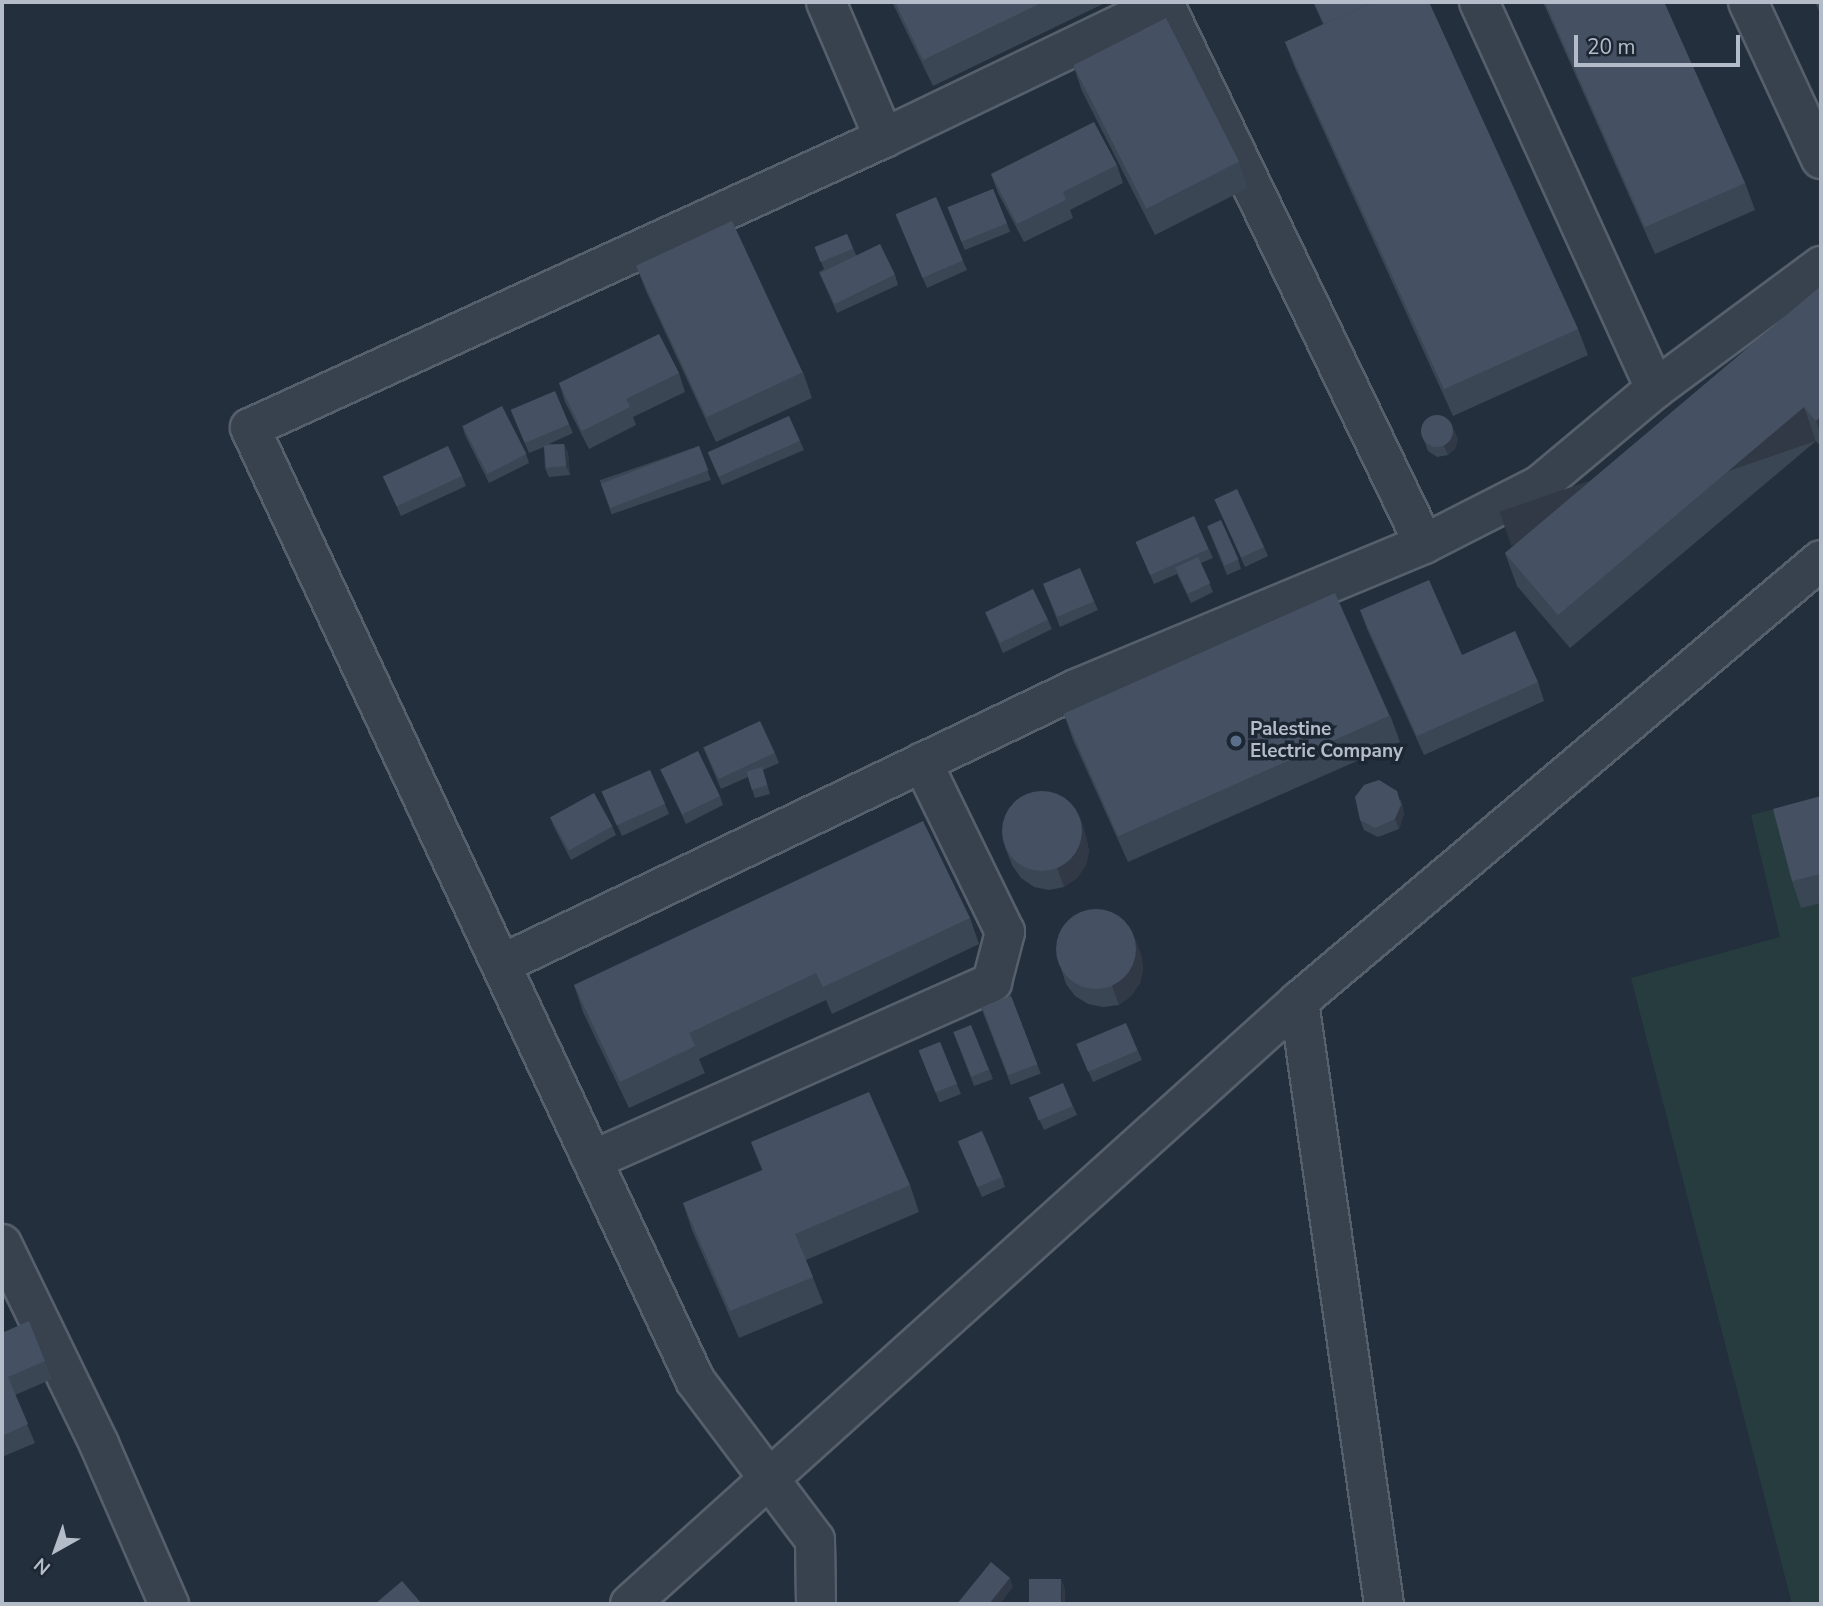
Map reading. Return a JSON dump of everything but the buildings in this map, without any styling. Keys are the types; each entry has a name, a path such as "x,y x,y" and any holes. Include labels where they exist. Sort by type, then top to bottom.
{"street":[{"path":"826,2 884,138"},
{"path":"816,1604 815,1540 695,1380 250,428 884,138 1165,2 1424,544"},
{"path":"1479,2 1655,389"},
{"path":"1748,2 1821,159"},
{"path":"502,964 1078,688 1424,544 1540,485 1655,389 1821,266"},
{"path":"630,1604 1299,1000 1821,560"},
{"path":"593,1160 992,982 1004,932 922,762"},
{"path":"1299,1000 1384,1604"},
{"path":"2,1244 99,1444 169,1604"}],"green space":[{"path":"1821,797 1821,1604 1792,1604 1631,978 1780,937 1751,815"}],"place":[{"name":"Palestine Electric Company","path":"1236,741"}]}
